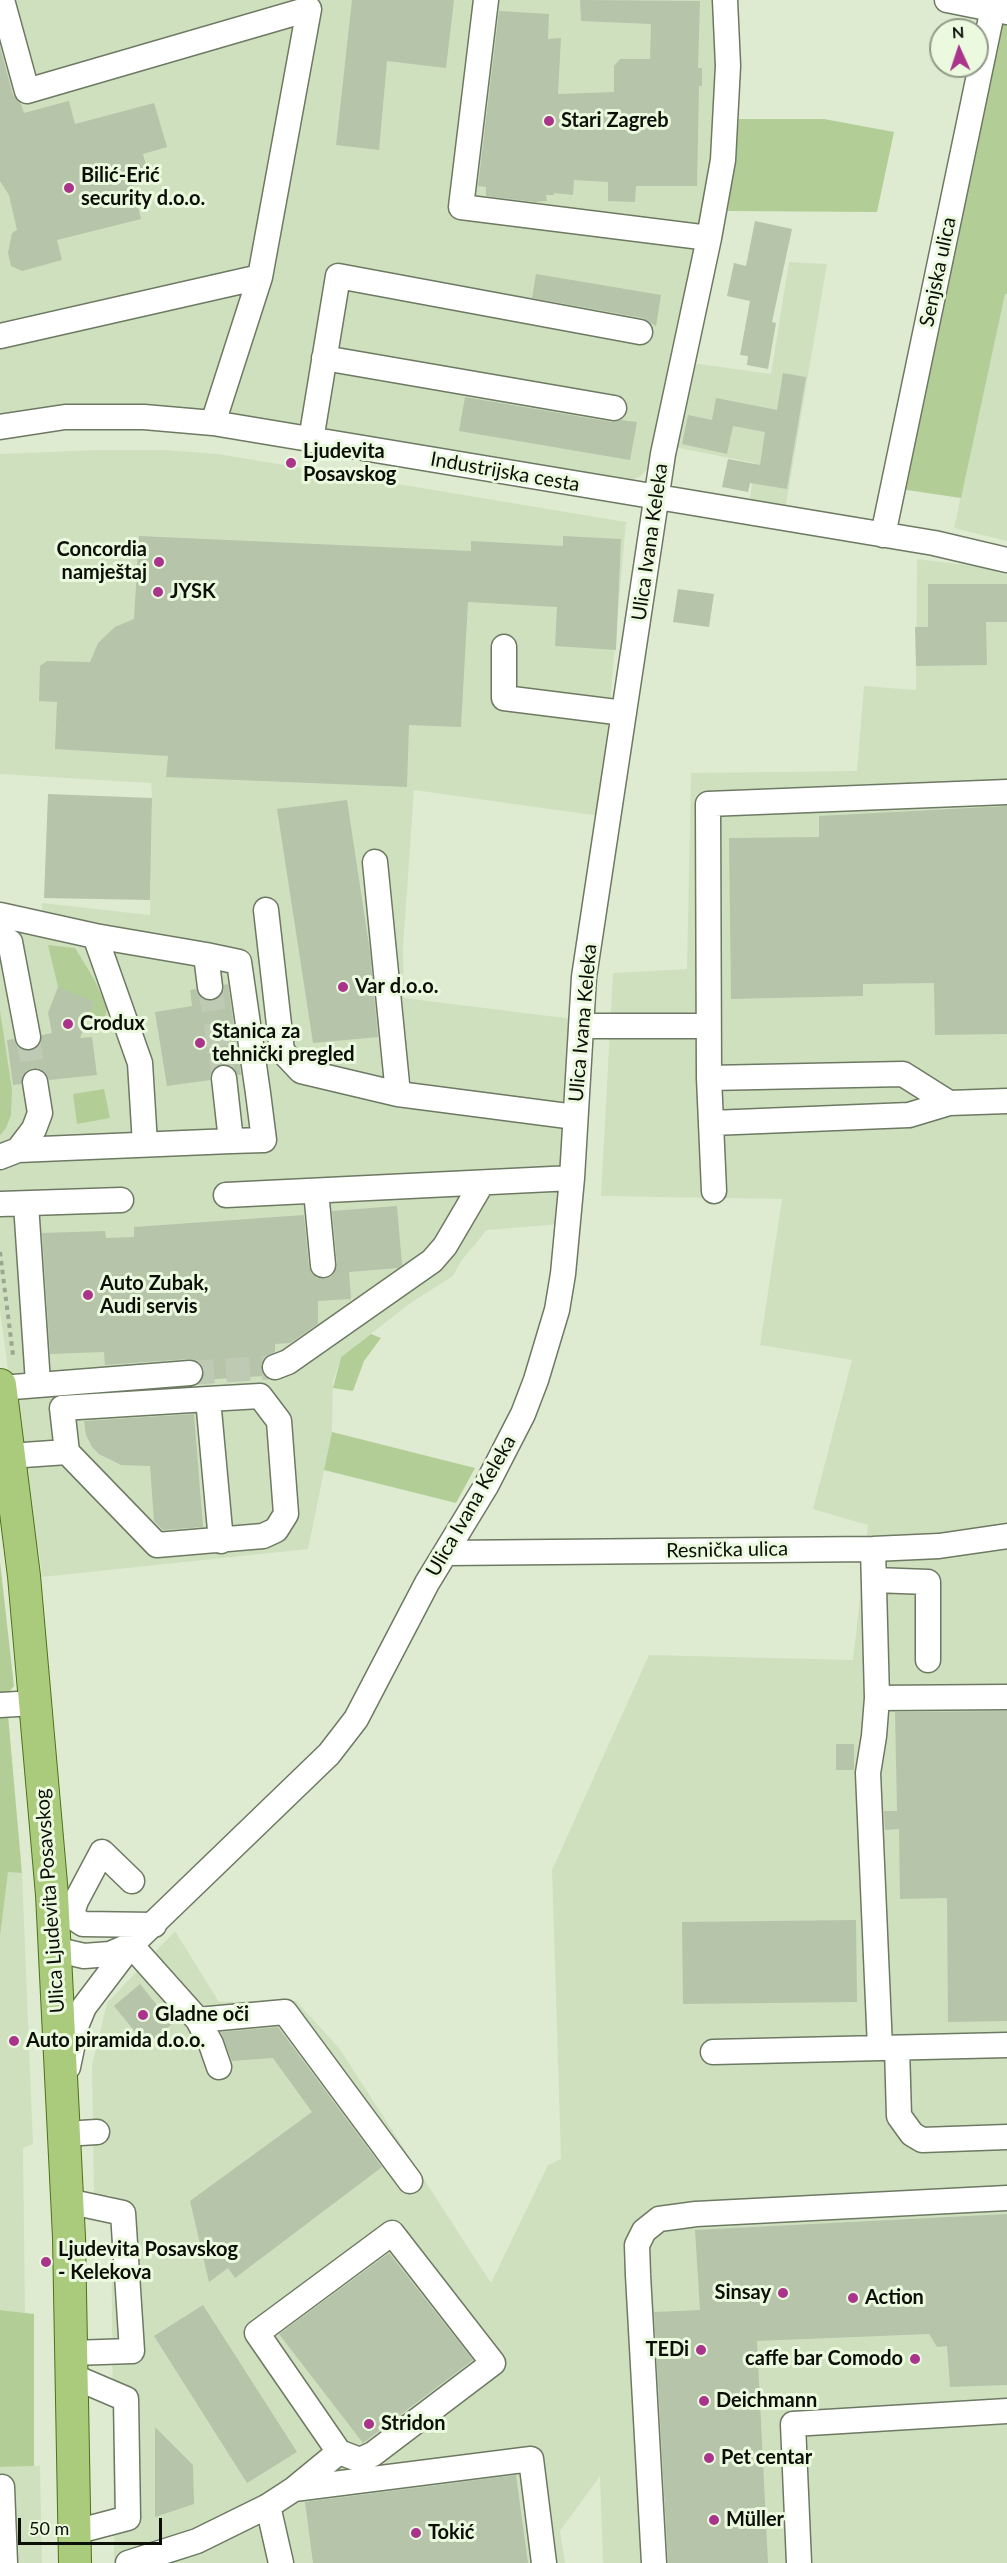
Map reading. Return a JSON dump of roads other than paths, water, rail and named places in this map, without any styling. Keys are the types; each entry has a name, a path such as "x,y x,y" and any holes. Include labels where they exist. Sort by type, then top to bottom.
{"main road":[{"name":"Ulica Ljudevita Posavskog","path":"5,1379 9,1456 24,1576 14,1704 61,1905 54,1949 67,2201 75,2563"}],"street":[{"path":"2,0 27,91 309,9 260,277 213,423"},
{"path":"486,0 461,207 709,238"},
{"name":"Ulica Ivana Keleka","path":"62,2096 77,2024 84,2007 131,1945 309,1774 348,1731 388,1662 427,1583 507,1447 536,1380 557,1310 567,1242 584,977 665,443 709,238 723,160 728,66 725,0"},
{"name":"Senjska ulica","path":"883,535 1000,10 946,0"},
{"path":"311,440 338,276 639,332"},
{"path":"0,336 260,277"},
{"path":"324,358 614,408"},
{"name":"Industrijska cesta","path":"0,427 65,417 144,417 213,423 934,543 1007,560"},
{"path":"504,647 504,698 624,713"},
{"path":"714,1191 708,1026 708,804 1007,792"},
{"path":"375,862 398,1094"},
{"path":"266,910 282,1050 301,1071 398,1094 575,1117"},
{"path":"0,915 95,936 239,962 264,1140 145,1144 9,1154"},
{"path":"0,935 10,942 28,1037"},
{"path":"95,936 140,1063 145,1144"},
{"path":"206,955 210,987"},
{"path":"581,1026 708,1026"},
{"path":"709,1078 903,1074 949,1103"},
{"path":"224,1077 231,1141"},
{"path":"9,1154 34,1129 40,1113 35,1082"},
{"path":"712,1123 909,1115 949,1103 1007,1101"},
{"path":"226,1195 572,1178"},
{"path":"274,1367 288,1362 432,1261 445,1246 482,1183"},
{"path":"316,1191 322,1264"},
{"path":"0,1204 121,1200"},
{"path":"26,1204 38,1383"},
{"path":"5,1379 38,1383 190,1373"},
{"path":"260,1396 279,1421 286,1514 283,1523 276,1530 263,1536 157,1545 68,1452 62,1408 260,1396"},
{"path":"208,1399 221,1540"},
{"path":"9,1456 68,1452"},
{"name":"Resnička ulica","path":"446,1553 873,1549 939,1546 1007,1536"},
{"path":"873,1549 877,1698 868,1773 889,2048 899,2116 912,2134 922,2140 1007,2137"},
{"path":"874,1580 928,1582 928,1660"},
{"path":"877,1698 1007,1697"},
{"path":"61,1905 76,1901 102,1852 132,1881"},
{"path":"61,1905 83,1924 154,1925"},
{"path":"131,1945 198,2020 211,2044 219,2067"},
{"name":"Ulica Ivana Keleka","path":"54,1949 84,1956 110,1954 131,1945"},
{"path":"198,2020 285,2012 410,2181"},
{"path":"713,2052 1007,2045"},
{"path":"64,2134 97,2132"},
{"path":"654,2563 637,2245 644,2231 658,2219 696,2214 1007,2198"},
{"path":"67,2201 123,2212 132,2351 72,2365"},
{"path":"392,2233 494,2363 373,2454 360,2460 339,2452 257,2333 392,2233"},
{"path":"72,2365 126,2399 128,2518 75,2532"},
{"path":"800,2563 793,2424 1007,2411"},
{"path":"128,2563 197,2541 268,2506 294,2489 339,2452"},
{"path":"294,2489 531,2459 544,2563"},
{"path":"2,2487 5,2563"},
{"path":"268,2506 280,2563"}],"tunnel":[{"path":"210,987 224,1078"},
{"path":"28,1037 35,1082"},
{"path":"190,1373 275,1367"}],"place":[{"name":"Stari Zagreb","path":"549,121"},
{"name":"Bilić-Erić security d.o.o.","path":"69,188"},
{"name":"Ljudevita Posavskog","path":"291,463"},
{"name":"Concordia namještaj","path":"159,562"},
{"name":"JYSK","path":"158,592"},
{"name":"Var d.o.o.","path":"343,987"},
{"name":"Crodux","path":"68,1024"},
{"name":"Stanica za tehnički pregled","path":"200,1043"},
{"name":"Auto Zubak, Audi servis","path":"88,1295"},
{"name":"Gladne oči","path":"143,2015"},
{"name":"Auto piramida d.o.o.","path":"14,2041"},
{"name":"Ljudevita Posavskog - Kelekova","path":"46,2262"},
{"name":"Sinsay","path":"783,2293"},
{"name":"Action","path":"853,2298"},
{"name":"TEDi","path":"701,2350"},
{"name":"caffe bar Comodo","path":"915,2359"},
{"name":"Deichmann","path":"704,2401"},
{"name":"Stridon","path":"369,2424"},
{"name":"Pet centar","path":"709,2458"},
{"name":"Müller","path":"714,2520"},
{"name":"Tokić","path":"416,2533"}]}
